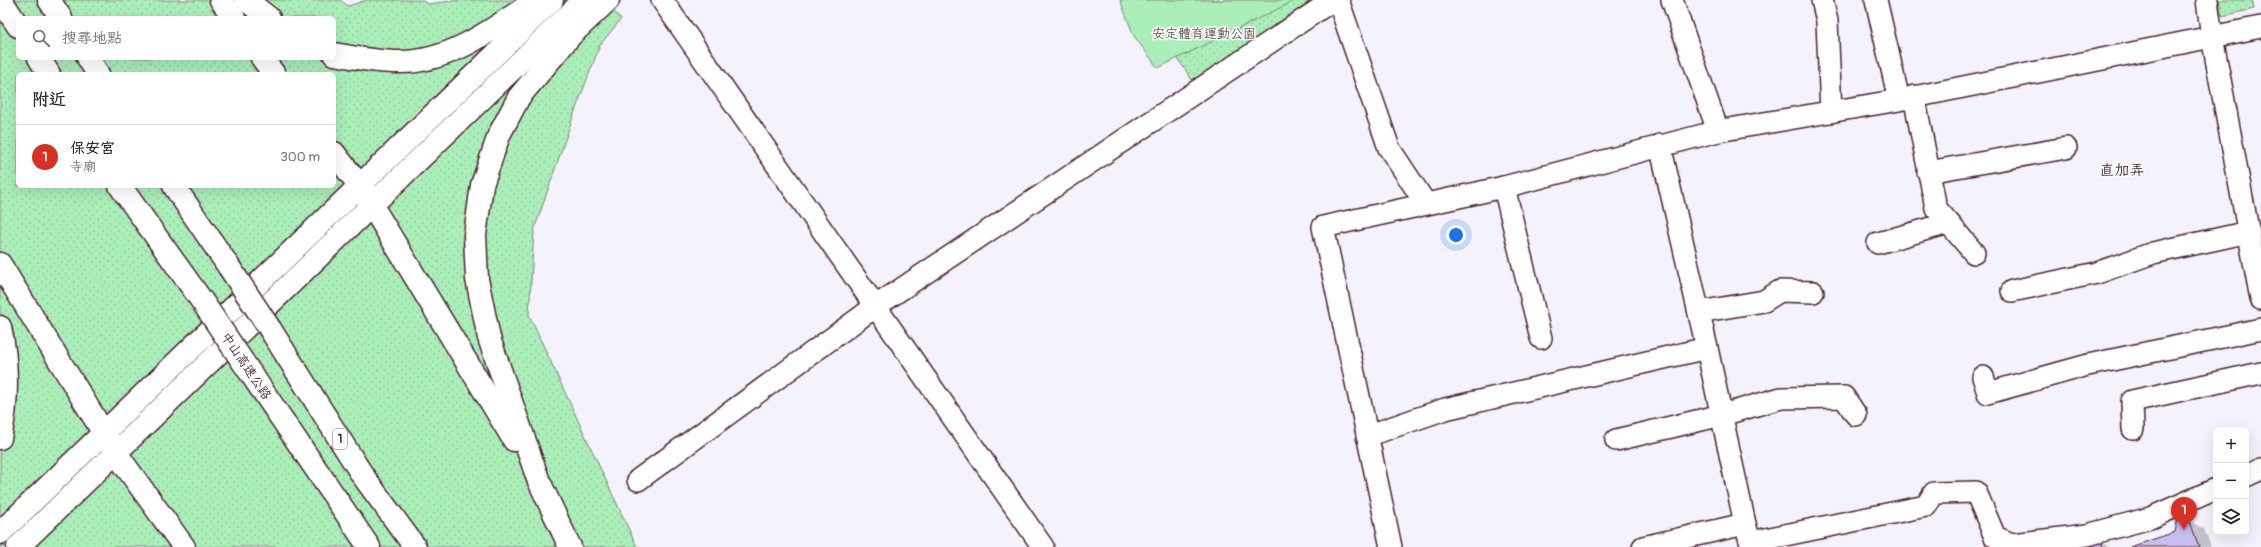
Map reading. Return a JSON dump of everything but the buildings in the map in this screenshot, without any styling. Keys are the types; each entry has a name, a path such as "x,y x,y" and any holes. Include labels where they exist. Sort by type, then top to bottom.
{"main road":[{"path":"1,0 16,23"},
{"path":"48,0 60,16"},
{"path":"221,0 233,16"},
{"path":"246,0 266,16"},
{"path":"336,54 366,60 402,62 434,57 468,44 536,0"},
{"path":"0,533 552,0"},
{"path":"18,547 584,0"},
{"path":"538,479 489,338 477,278 475,234 482,185 499,135 519,97 571,35 608,0"},
{"path":"39,60 48,72"},
{"path":"89,60 97,72"},
{"path":"264,60 272,72"},
{"path":"336,156 360,186 372,205 538,479 570,547"},
{"name":"中山高速公路","path":"121,188 202,301 369,547"},
{"name":"1","path":"175,188 270,329 364,476 415,547"},
{"path":"0,264 116,453 184,547"},
{"path":"0,327 5,348 6,387 0,438"}],"street":[{"path":"662,0 1043,547"},
{"path":"638,480 876,306 1333,0"},
{"path":"1338,0 1389,148 1426,204"},
{"path":"1672,0 1718,131"},
{"path":"1822,0 1827,21 1831,112"},
{"path":"1876,0 1928,172 1936,208 1974,252"},
{"path":"2207,0 2212,37 2261,299"},
{"path":"1390,547 1323,227 1504,187 1718,131 1906,98 2261,27"},
{"path":"1660,145 1749,538"},
{"path":"1928,172 2066,148"},
{"path":"1504,187 1542,338"},
{"path":"1878,243 1949,223"},
{"path":"2012,291 2097,273 2153,252 2249,232"},
{"path":"1699,312 1764,301 1780,291 1813,292"},
{"path":"1983,377 1988,393 2088,366 2261,329"},
{"path":"1367,436 1445,409 1707,348"},
{"path":"2133,429 2132,401 2261,373"},
{"path":"1616,440 1722,415 1781,398 1844,396 1856,415"},
{"path":"2249,475 2261,469"},
{"path":"1643,547 1749,538 1926,506 1934,493 1976,492 1995,537 2012,544 2087,535 2143,520 2213,490"}],"green space":[{"path":"0,0 340,0 348,6 367,0 422,0 427,4 461,0 604,0 621,19 600,45 575,111 534,230 529,315 637,547 0,547"},
{"path":"1120,0 1296,0 1158,68 1134,36"},
{"name":"安定體育運動公園","path":"1139,0 1336,0 1192,80"},
{"path":"2219,0 2252,0 2254,9 2222,16"}],"place":[{"name":"保安宮","path":"2184,530"}],"district":[{"name":"直加弄","path":"2122,170"}]}
